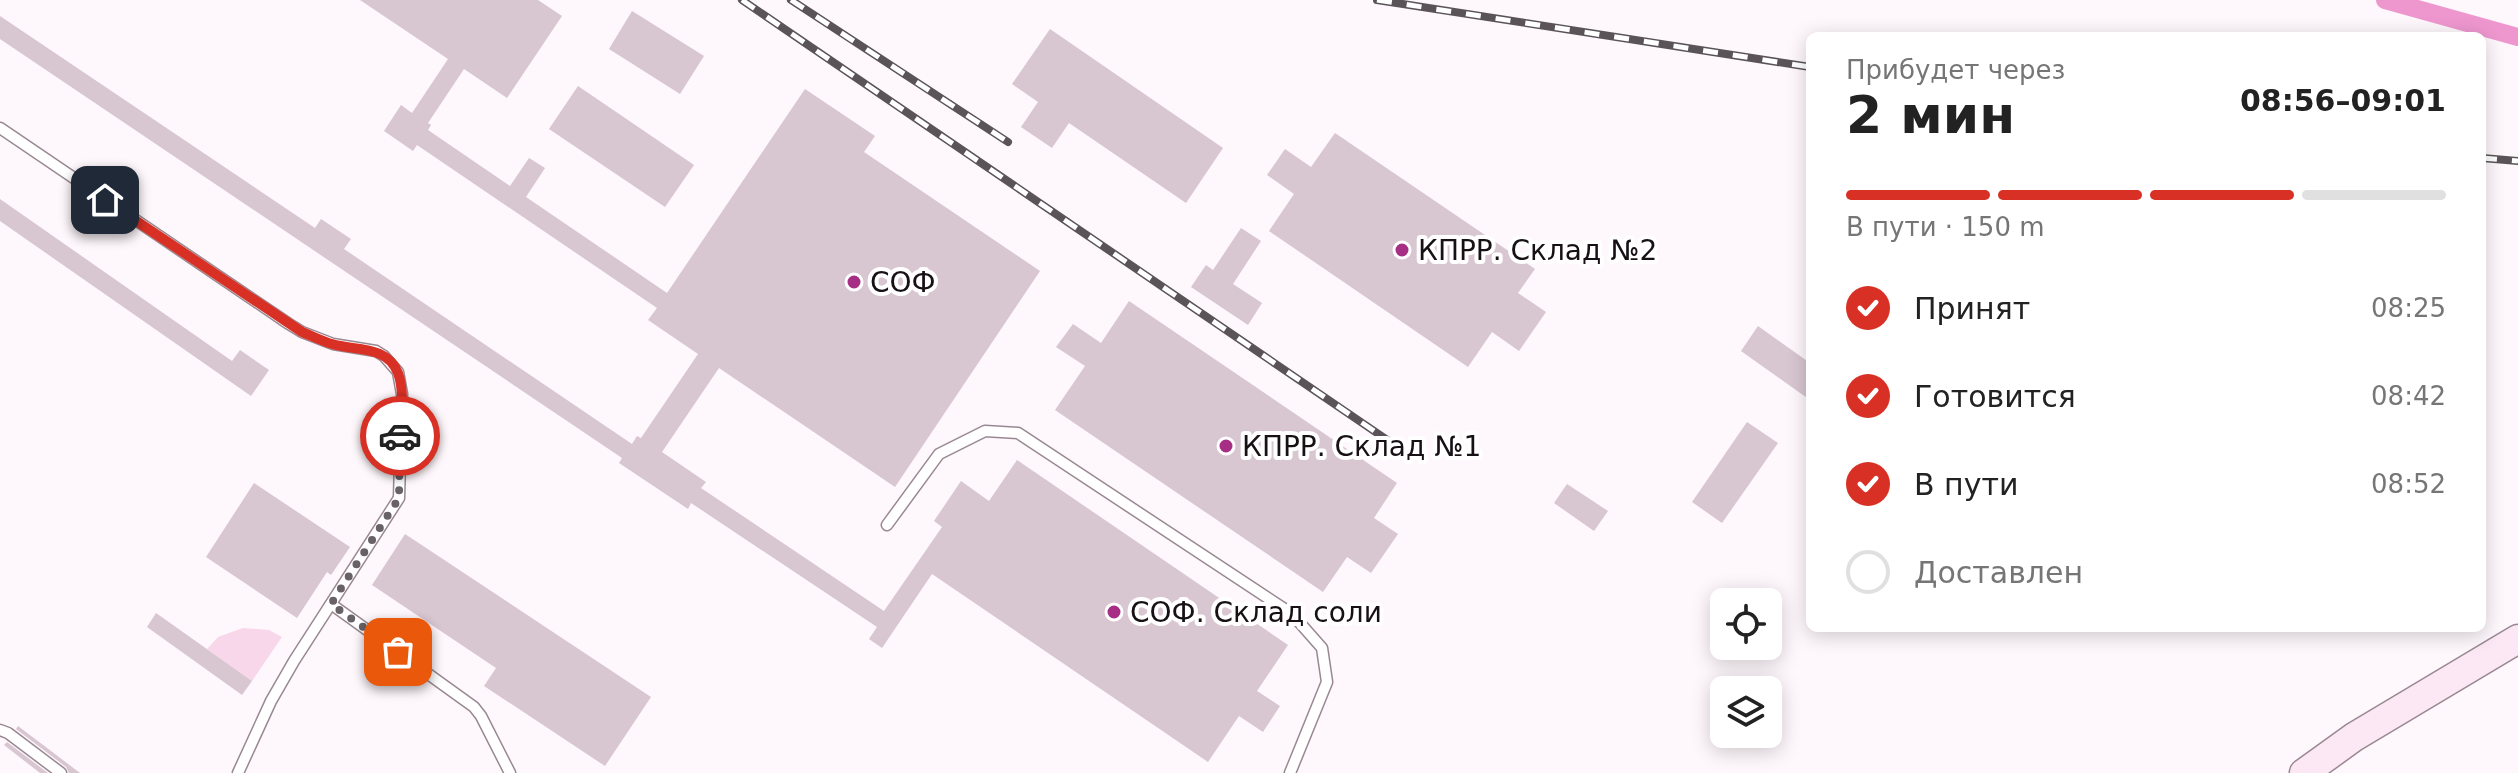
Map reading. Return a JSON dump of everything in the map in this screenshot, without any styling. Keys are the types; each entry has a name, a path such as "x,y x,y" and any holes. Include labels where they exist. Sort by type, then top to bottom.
{"main road":[{"path":"2304,773 2354,737 2518,639"}],"lane":[{"path":"0,128 302,332 333,344 376,351 398,372 402,394 399,498 282,682 238,773"},
{"path":"887,525 939,454 985,431 1018,433 1292,614 1322,648 1327,682 1290,773"},
{"path":"331,604 474,707 510,773"},
{"path":"0,730 61,773"}],"shaded area":[{"path":"243,628 269,630 282,637 252,681 207,649 218,637"}],"building":[{"path":"360,0 538,0 562,16 507,98 464,69 428,123 431,125 428,130 510,186 529,158 545,168 526,197 667,293 805,89 875,136 864,152 1040,271 895,487 719,368 662,452 706,482 701,488 884,611 942,527 934,521 961,481 989,501 1017,460 1288,645 1257,691 1280,706 1263,732 1239,716 1208,762 932,574 882,648 869,639 877,627 691,503 688,509 619,463 622,458 0,39 0,16 315,228 321,219 351,239 344,249 632,444 637,436 641,438 698,354 648,320 657,308 417,145 413,151 384,131 401,105 412,113 448,59"},
{"path":"632,11 704,56 680,94 609,49"},
{"path":"1050,29 1223,148 1186,203 1069,123 1052,148 1021,127 1038,102 1012,84"},
{"path":"578,86 694,165 665,207 549,129"},
{"name":"КПРР. Склад №2","path":"1335,133 1535,269 1518,293 1546,312 1519,351 1492,332 1468,367 1269,231 1294,194 1267,175 1285,149 1311,167"},
{"path":"0,199 232,361 240,350 269,370 251,396 0,221"},
{"path":"1241,228 1261,241 1233,284 1262,303 1248,325 1191,287 1206,265 1213,270"},
{"name":"КПРР. Склад №1","path":"1129,301 1397,483 1374,518 1398,534 1371,573 1347,557 1323,592 1055,410 1085,366 1056,347 1073,324 1101,343"},
{"path":"1758,326 1806,360 1806,397 1741,351"},
{"path":"1747,422 1778,443 1722,523 1692,502"},
{"path":"254,483 350,547 331,575 327,572 297,618 206,557"},
{"path":"1567,484 1608,511 1594,531 1554,503"},
{"path":"405,534 651,697 605,766 484,686 496,668 372,585"},
{"path":"156,613 252,681 242,695 147,627"},
{"path":"18,726 80,773 69,773 66,767 16,729"},
{"path":"7,742 48,773 40,773 4,745"}],"waterway":[{"path":"2385,0 2518,37"}],"railway":[{"path":"742,0 1399,448"},
{"path":"791,0 1008,142"},
{"path":"1377,0 1806,66"},
{"path":"2486,158 2518,161"}],"way so far":[{"path":"398,652 331,604 399,498 400,436"}],"place":[{"name":"КПРР. Склад №2","path":"1402,250"},
{"name":"СОФ","path":"854,282"},
{"name":"КПРР. Склад №1","path":"1226,446"},
{"name":"СОФ. Склад соли","path":"1114,612"}],"route":[{"path":"105,200 302,332 333,344 376,351 384,356 398,372 402,394 400,436"}]}
